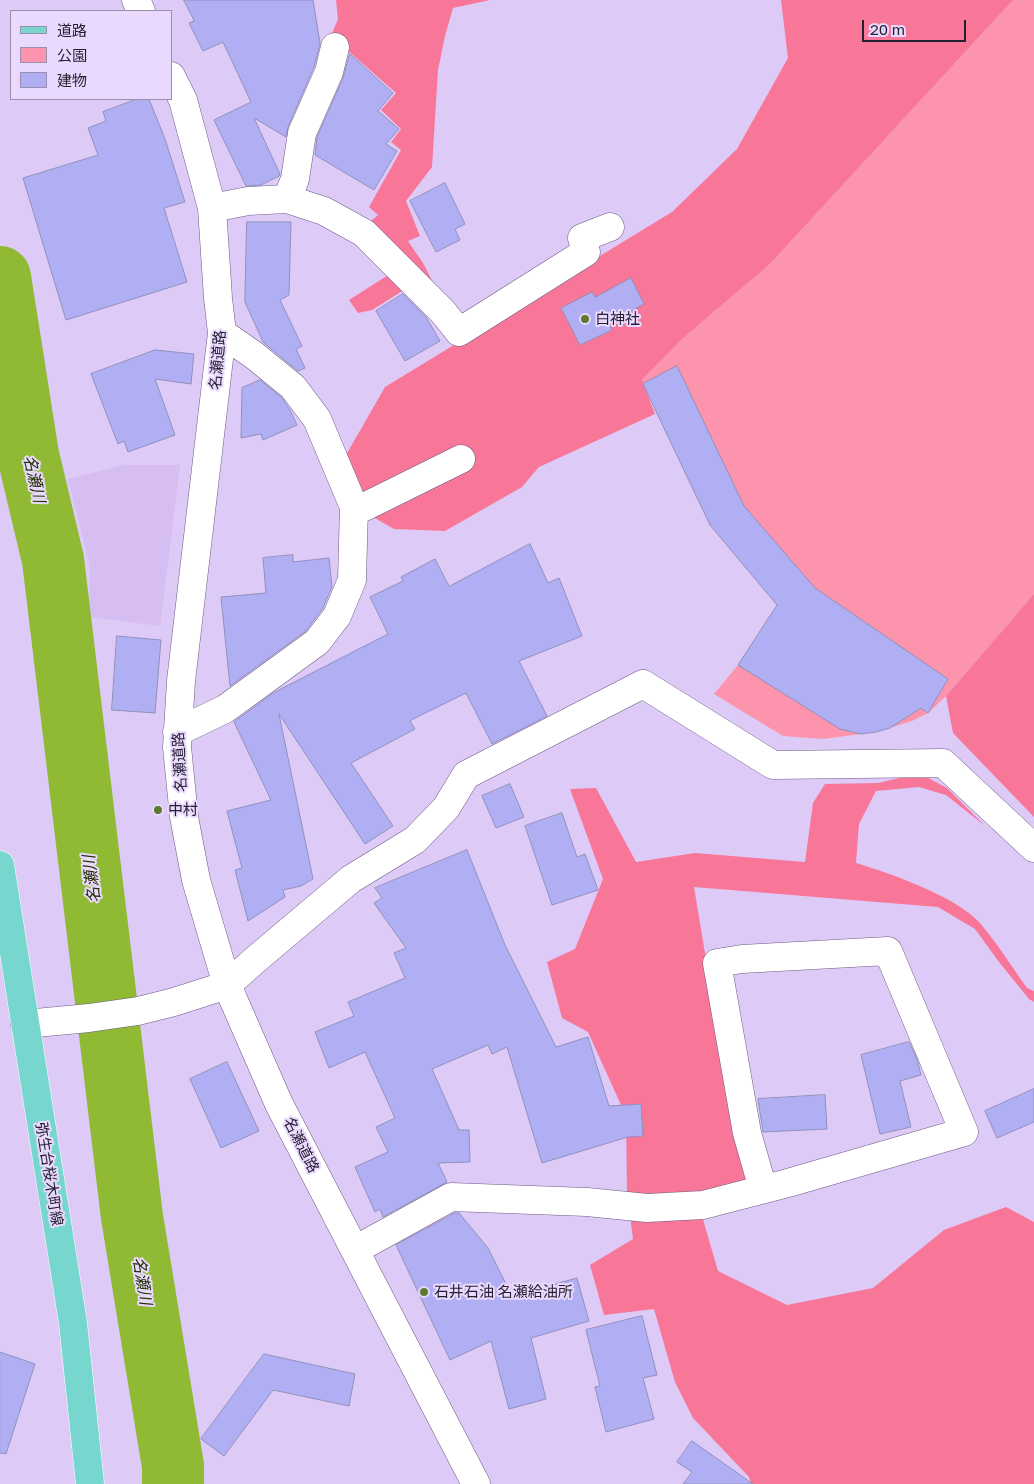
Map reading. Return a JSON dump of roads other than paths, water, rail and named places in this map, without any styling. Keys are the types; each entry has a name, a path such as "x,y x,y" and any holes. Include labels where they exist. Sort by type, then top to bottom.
{"main road":[{"name":"弥生台桜木町線","path":"0,865 6,946 25,1024 73,1323 90,1484"}],"street":[{"path":"287,198 295,179 302,133 329,72 336,47"},
{"name":"名瀬道路","path":"172,78 183,100 212,208 222,333 181,681 177,732 184,817 196,880 227,985 279,1104 476,1484"},
{"path":"212,208 248,201 287,198 324,211 364,233 443,312 459,332 586,252 582,238 610,227"},
{"path":"177,732 225,709 317,642 336,616 352,580 354,507 316,419 293,387 255,356 222,333"},
{"path":"354,512 461,459"},
{"path":"25,1024 138,1011 227,985 351,879 415,840 446,808 466,775 643,684 772,765 943,762 1034,848"},
{"path":"355,1250 451,1197 586,1202 647,1208 704,1205 763,1189 964,1132 888,951 742,959 718,963 747,1133 763,1189"}],"waterway":[{"name":"名瀬川","path":"0,277 28,455 53,560 132,1217 173,1466 173,1484"}],"place":[{"name":"白神社","path":"585,319"},
{"name":"中村","path":"158,810"},
{"name":"石井石油 名瀬給油所","path":"424,1292"}]}
